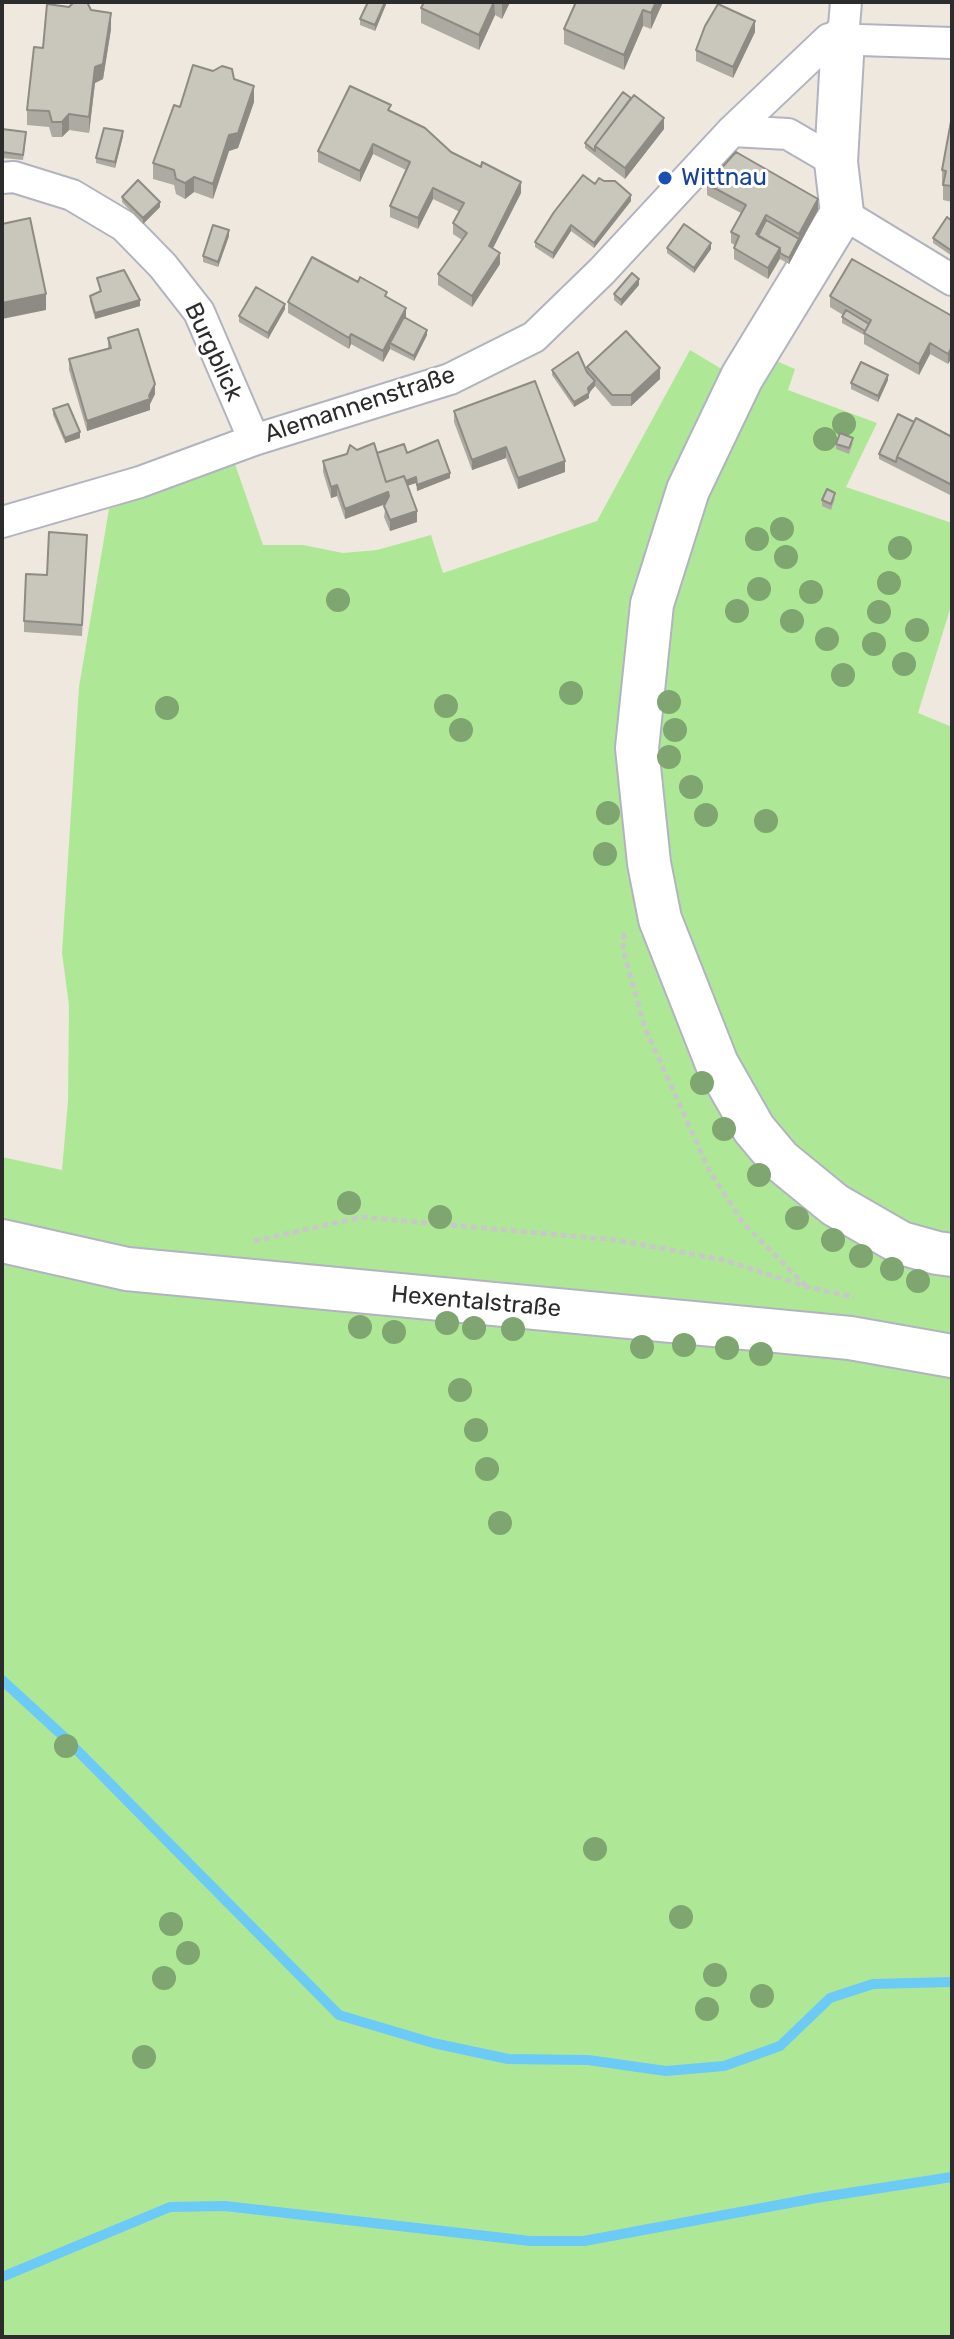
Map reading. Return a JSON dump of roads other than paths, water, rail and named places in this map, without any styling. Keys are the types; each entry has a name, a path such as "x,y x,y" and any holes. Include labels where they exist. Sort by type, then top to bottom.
{"street":[{"path":"952,43 844,20 836,162 842,213 742,377 688,490 652,604 637,748 649,863 660,919 717,1064 754,1129 780,1160 835,1205 901,1243 952,1255"},
{"name":"Alemannenstraße","path":"2,522 140,482 254,440 450,379 534,337 602,271 732,131 829,39 844,20"},
{"path":"732,131 788,134 836,162"},
{"name":"Burgblick","path":"2,178 14,177 72,195 124,226 163,266 199,312 254,440"},
{"path":"842,213 952,280"},
{"name":"Hexentalstraße","path":"2,1241 127,1269 850,1338 952,1356"}],"waterway":[{"path":"2,1680 63,1736 339,2015 433,2043 508,2059 588,2060 666,2071 724,2066 780,2046 830,1998 873,1984 952,1982"},
{"path":"2,2277 170,2207 225,2206 530,2241 584,2241 816,2198 952,2177"}],"place":[{"name":"Wittnau","path":"665,178"}]}
